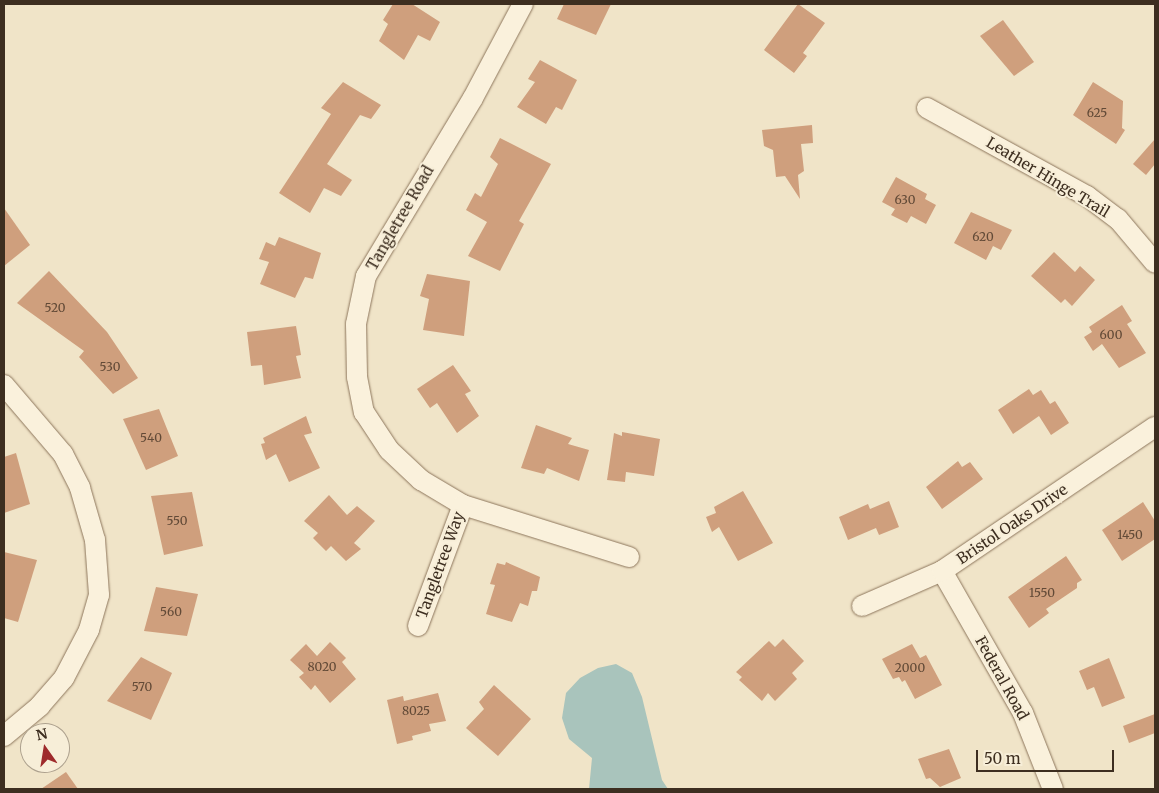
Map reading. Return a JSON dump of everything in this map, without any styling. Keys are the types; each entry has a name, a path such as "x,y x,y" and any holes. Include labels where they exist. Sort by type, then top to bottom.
{"street":[{"name":"Tangletree Road","path":"523,4 482,82 366,276 356,324 357,377 364,412 389,450 421,480 463,504 629,557"},
{"name":"Leather Hinge Trail","path":"927,108 1086,196 1118,220 1155,263"},
{"path":"4,385 63,454 80,488 95,540 99,595 89,630 64,678 40,706 4,736"},
{"name":"Bristol Oaks Drive","path":"862,606 942,571 1155,427"},
{"name":"Tangletree Way","path":"418,626 463,504"},
{"name":"Federal Road","path":"942,571 1023,713 1053,789"}],"water":[{"path":"616,664 632,673 642,697 662,780 668,789 589,789 592,758 569,739 562,718 566,693 580,678 598,668"}],"building":[{"path":"393,4 412,4 440,22 430,41 418,35 404,60 379,41 388,24 383,20"},
{"path":"564,4 611,4 596,35 557,19"},
{"path":"798,4 825,23 803,53 807,56 794,73 764,50"},
{"path":"1003,20 1034,62 1014,76 980,36"},
{"path":"540,60 577,80 562,110 556,107 546,124 517,107 535,82 528,79"},
{"path":"343,82 381,105 371,119 360,115 327,164 352,180 341,196 324,188 310,213 279,193 331,114 321,108"},
{"path":"1093,82 1123,101 1122,128 1125,130 1116,144 1073,115"},
{"path":"812,125 813,143 801,144 804,171 798,175 800,199 785,176 776,177 773,150 764,146 762,130"},
{"path":"500,138 551,164 519,221 524,224 500,271 468,256 487,222 466,210 475,193 481,197 498,164 490,157"},
{"path":"1155,139 1155,164 1146,175 1133,164"},
{"path":"896,177 927,194 925,199 936,205 926,224 911,216 907,223 891,215 895,209 882,202"},
{"path":"4,208 30,245 4,266"},
{"path":"971,212 1012,230 1001,250 993,246 986,260 954,243"},
{"path":"279,237 321,253 313,279 305,277 295,298 260,284 269,262 259,259 266,242 275,246"},
{"path":"1054,252 1075,272 1080,266 1095,280 1072,306 1065,299 1061,303 1031,276"},
{"path":"49,271 107,332 138,378 113,394 79,357 84,351 17,303"},
{"path":"427,274 470,281 464,336 423,330 429,299 420,296"},
{"path":"1122,305 1132,321 1127,324 1146,353 1119,368 1102,344 1093,351 1084,337 1092,332 1089,327"},
{"path":"296,326 301,355 296,356 301,378 264,385 262,365 251,366 247,332"},
{"path":"453,365 471,391 465,394 479,416 457,433 437,403 430,408 417,389"},
{"path":"1029,389 1033,395 1041,390 1050,404 1055,401 1069,423 1051,435 1039,416 1013,434 998,410"},
{"path":"159,409 178,456 146,470 123,419"},
{"path":"306,416 312,433 304,435 320,468 289,482 276,454 266,460 261,444 265,443 263,438"},
{"path":"536,425 572,438 568,444 589,450 579,481 547,468 544,474 521,468"},
{"path":"622,432 660,439 654,476 626,472 625,482 607,480 614,433 622,436"},
{"path":"16,453 30,504 4,513 4,457"},
{"path":"958,461 962,467 970,462 983,479 942,509 926,487"},
{"path":"743,491 773,543 738,561 719,527 712,532 706,517 716,513 714,507"},
{"path":"192,492 203,546 164,555 151,496"},
{"path":"329,495 347,515 357,506 375,521 354,543 361,549 346,561 331,546 326,551 313,538 318,533 304,521"},
{"path":"889,501 899,527 879,535 876,528 848,540 839,517 868,504 870,509"},
{"path":"1143,502 1155,521 1155,539 1122,561 1102,530"},
{"path":"4,552 37,560 18,622 4,618"},
{"path":"1066,556 1082,580 1077,583 1077,588 1046,609 1049,613 1029,628 1008,597"},
{"path":"506,562 540,577 537,591 532,591 528,606 520,603 512,622 486,614 495,585 490,584 497,563 505,565"},
{"path":"156,587 198,594 187,636 144,631"},
{"path":"783,639 804,661 792,673 797,679 775,701 768,693 762,701 739,680 742,677 736,672 769,641 775,647"},
{"path":"330,642 346,658 342,662 356,679 330,703 315,685 311,690 299,677 304,673 290,660 306,644 317,656"},
{"path":"912,644 920,658 926,655 942,685 915,699 905,680 902,682 899,677 893,679 882,659"},
{"path":"141,657 172,673 151,720 107,701"},
{"path":"1109,658 1125,698 1102,707 1094,687 1087,690 1079,671"},
{"path":"494,685 531,719 498,756 466,728 484,709 479,702"},
{"path":"438,693 446,721 429,724 431,731 412,736 413,740 397,744 387,700 403,696 404,701"},
{"path":"1155,714 1155,733 1129,743 1123,726"},
{"path":"949,749 961,778 940,787 930,778 926,779 918,759"},
{"path":"67,773 78,789 41,789"}]}
